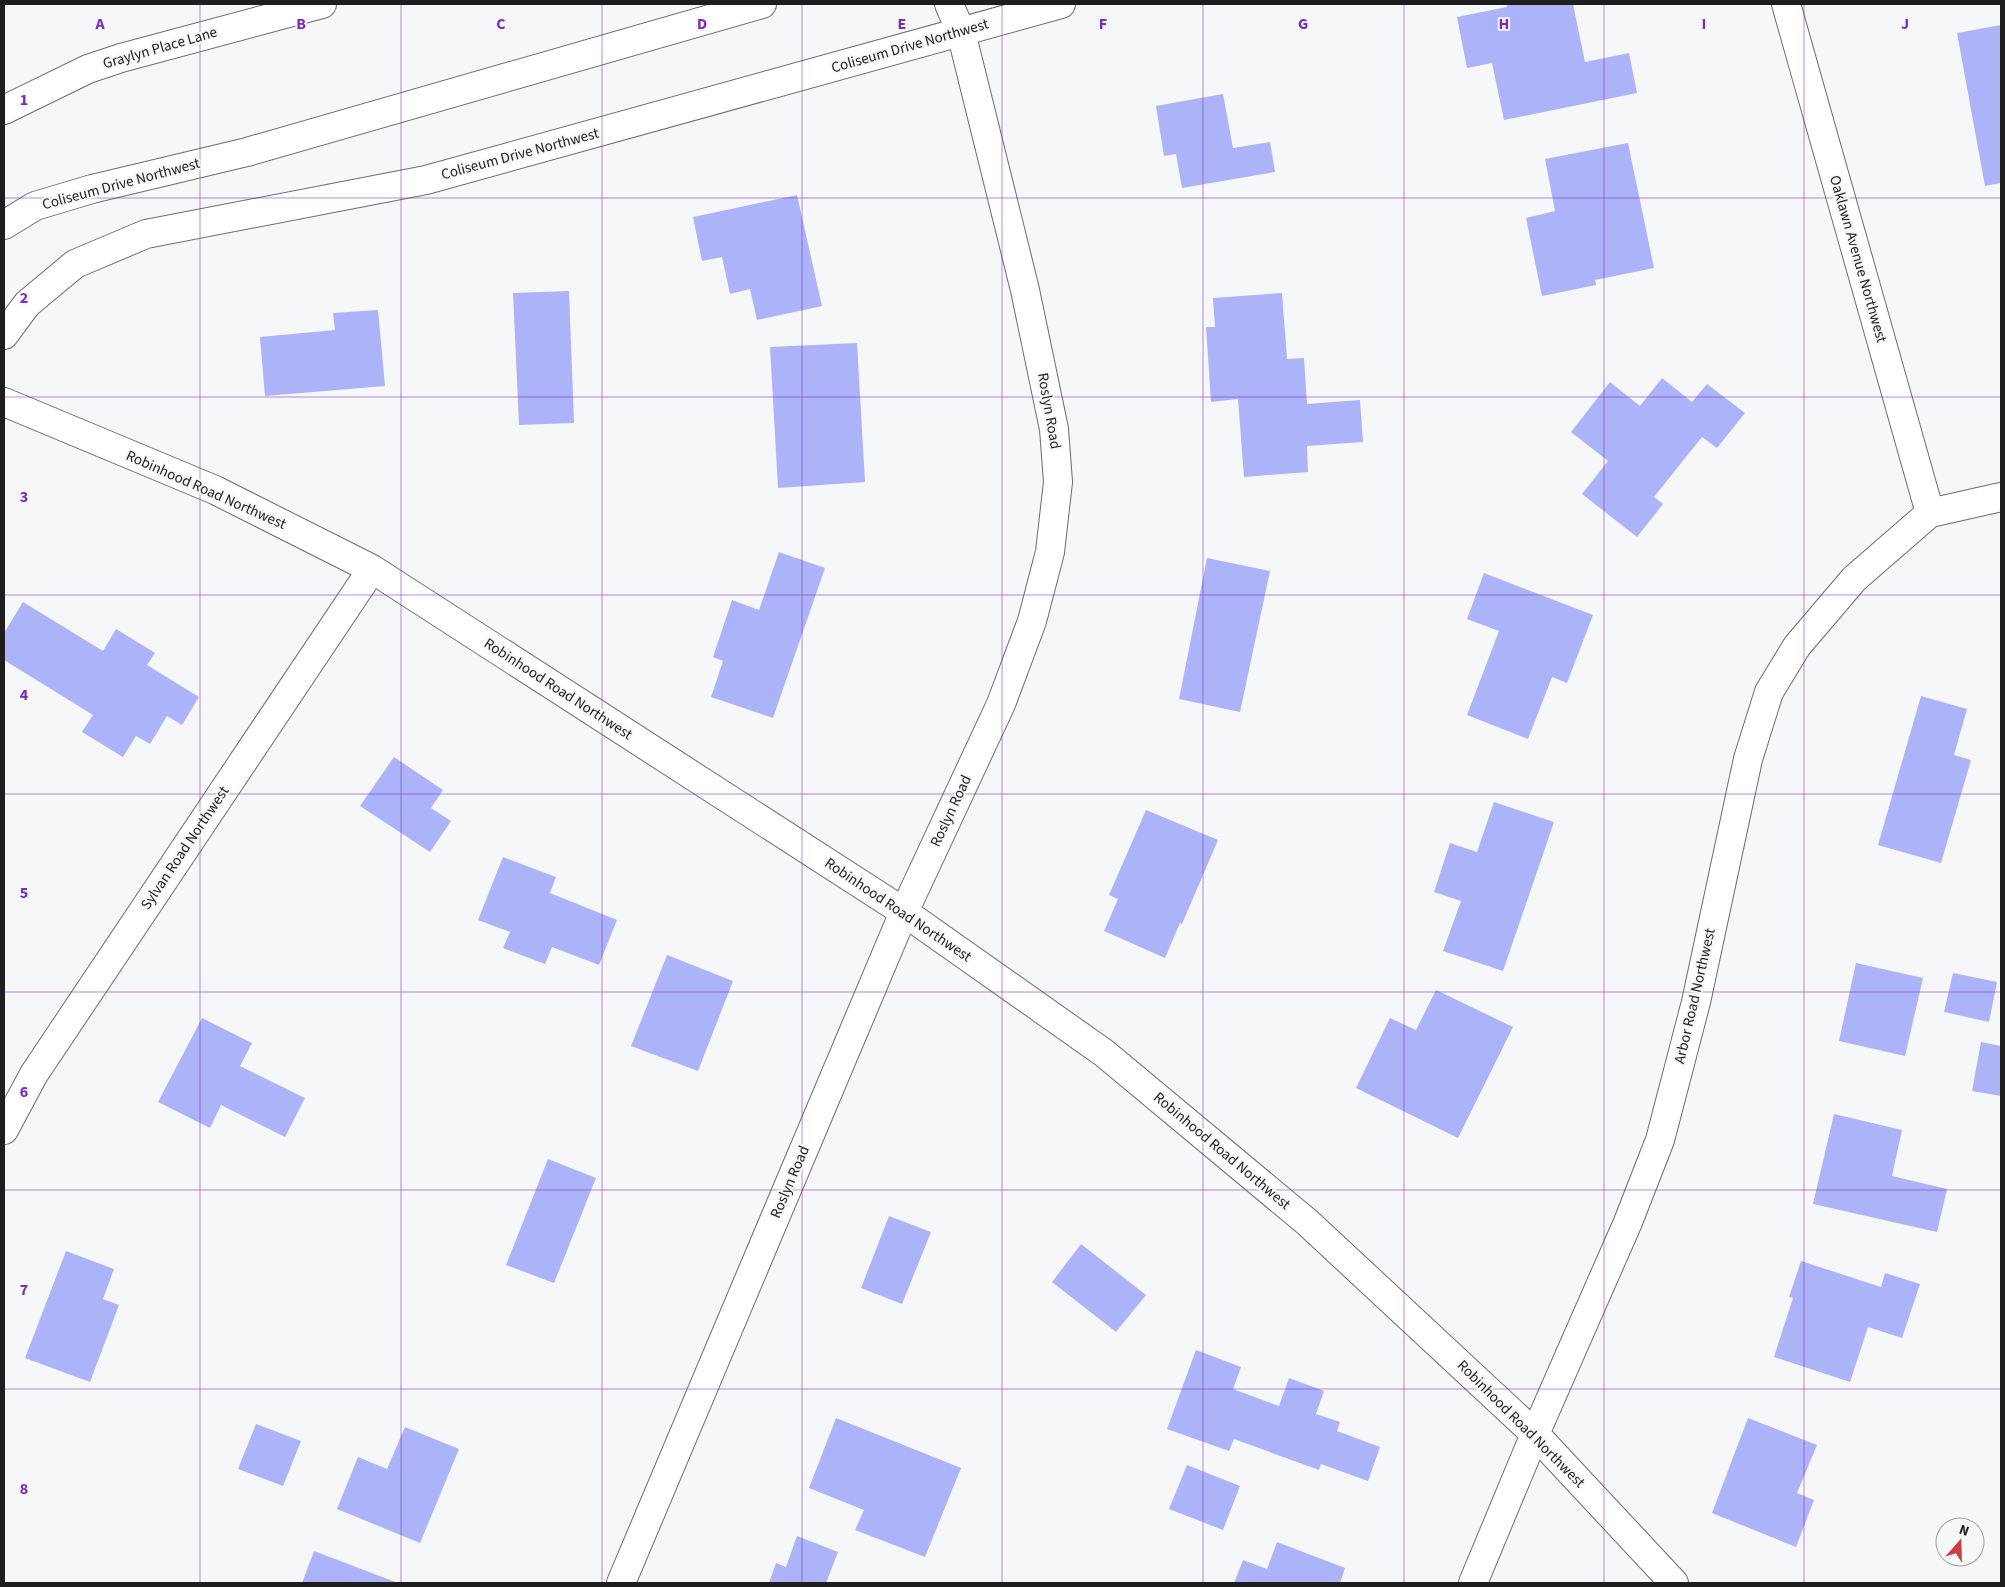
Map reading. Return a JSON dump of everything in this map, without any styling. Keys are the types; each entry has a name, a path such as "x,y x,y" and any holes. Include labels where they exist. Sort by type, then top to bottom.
{"street":[{"name":"Graylyn Place Lane","path":"4,110 88,70 122,58 322,4"},
{"name":"Coliseum Drive Northwest","path":"4,225 35,206 92,189 247,152 762,4"},
{"name":"Roslyn Road","path":"621,1583 904,912 1002,704 1032,621 1050,552 1058,482 1054,430 1025,290 962,32 950,4"},
{"name":"Coliseum Drive Northwest","path":"4,335 27,304 75,264 146,234 426,180 1060,4"},
{"name":"Oaklawn Avenue Northwest","path":"1786,4 1930,514"},
{"name":"Robinhood Road Northwest","path":"4,402 215,490 372,569 904,912 1104,1053 1307,1222 1535,1434 1674,1583"},
{"name":"Arbor Road Northwest","path":"1473,1583 1535,1434 1628,1222 1660,1140 1696,1002 1748,759 1769,692 1797,646 1854,578 1930,514 2001,496"},
{"name":"Sylvan Road Northwest","path":"4,1130 34,1074 372,569"}],"building":[{"path":"1506,4 1573,4 1585,62 1629,53 1637,93 1504,120 1492,63 1467,68 1457,17 1507,7"},
{"path":"2001,25 2001,183 1985,186 1957,33"},
{"path":"1223,94 1233,148 1270,142 1275,172 1182,188 1176,154 1164,156 1156,106"},
{"path":"1628,143 1654,268 1595,280 1596,285 1542,296 1526,218 1555,211 1545,159"},
{"path":"797,195 822,306 757,320 750,289 730,294 722,257 702,261 693,217"},
{"path":"569,291 574,423 519,425 513,293"},
{"path":"1282,293 1287,359 1304,358 1307,404 1360,400 1363,442 1307,446 1308,472 1244,477 1238,399 1211,402 1206,327 1215,327 1213,298"},
{"path":"378,310 385,386 265,396 260,337 335,330 333,313"},
{"path":"857,343 865,482 778,488 770,347"},
{"path":"1662,378 1692,402 1707,384 1745,413 1717,448 1702,437 1654,497 1663,504 1637,537 1582,494 1608,461 1571,432 1610,382 1640,406"},
{"path":"779,552 825,568 773,718 711,697 723,661 713,657 732,600 759,610"},
{"path":"1207,558 1270,571 1240,712 1179,699"},
{"path":"1484,573 1593,615 1567,683 1552,677 1528,739 1467,715 1499,631 1467,619"},
{"path":"23,602 103,651 116,629 155,653 147,665 199,697 182,725 167,716 150,744 136,736 123,757 82,732 93,715 4,660 4,633"},
{"path":"1921,696 1967,709 1954,755 1971,760 1941,863 1878,845"},
{"path":"394,757 443,790 431,808 451,821 430,852 360,806"},
{"path":"1494,802 1554,822 1503,971 1443,951 1461,901 1434,892 1450,843 1477,852"},
{"path":"1146,810 1218,840 1182,924 1180,923 1165,958 1104,931 1118,899 1109,895"},
{"path":"503,857 556,877 550,893 617,920 599,965 552,947 545,964 503,948 510,932 478,920"},
{"path":"667,955 733,981 698,1071 631,1046"},
{"path":"1856,963 1923,978 1905,1056 1839,1041"},
{"path":"1953,973 1997,982 1989,1022 1944,1012"},
{"path":"1436,990 1513,1027 1458,1138 1356,1088 1390,1018 1416,1030"},
{"path":"202,1018 252,1043 240,1066 305,1098 285,1137 221,1105 210,1128 158,1102"},
{"path":"1981,1042 2001,1046 2001,1096 1972,1091"},
{"path":"1834,1114 1902,1130 1892,1176 1947,1189 1937,1232 1813,1204"},
{"path":"548,1159 596,1178 554,1283 506,1265"},
{"path":"889,1216 931,1232 902,1304 861,1288"},
{"path":"1081,1244 1146,1295 1116,1332 1052,1282"},
{"path":"66,1251 114,1269 103,1299 119,1305 90,1382 25,1358"},
{"path":"1801,1261 1881,1287 1885,1273 1920,1284 1902,1338 1868,1327 1850,1382 1774,1357 1793,1298 1789,1297"},
{"path":"1196,1350 1241,1367 1233,1389 1279,1406 1289,1378 1324,1391 1316,1414 1340,1422 1337,1431 1380,1447 1368,1481 1321,1464 1319,1470 1234,1439 1229,1451 1167,1429"},
{"path":"836,1418 961,1468 925,1557 855,1530 864,1510 809,1488"},
{"path":"1748,1418 1817,1445 1797,1493 1814,1500 1796,1547 1712,1513"},
{"path":"256,1424 301,1441 283,1486 238,1469"},
{"path":"405,1427 459,1449 420,1543 337,1509 358,1457 387,1469"},
{"path":"1187,1465 1240,1486 1223,1530 1169,1509"},
{"path":"797,1536 838,1552 826,1583 769,1583 776,1563 786,1567"},
{"path":"1277,1542 1345,1568 1340,1583 1234,1583 1243,1560 1267,1569"},
{"path":"314,1551 398,1583 302,1583"}]}
